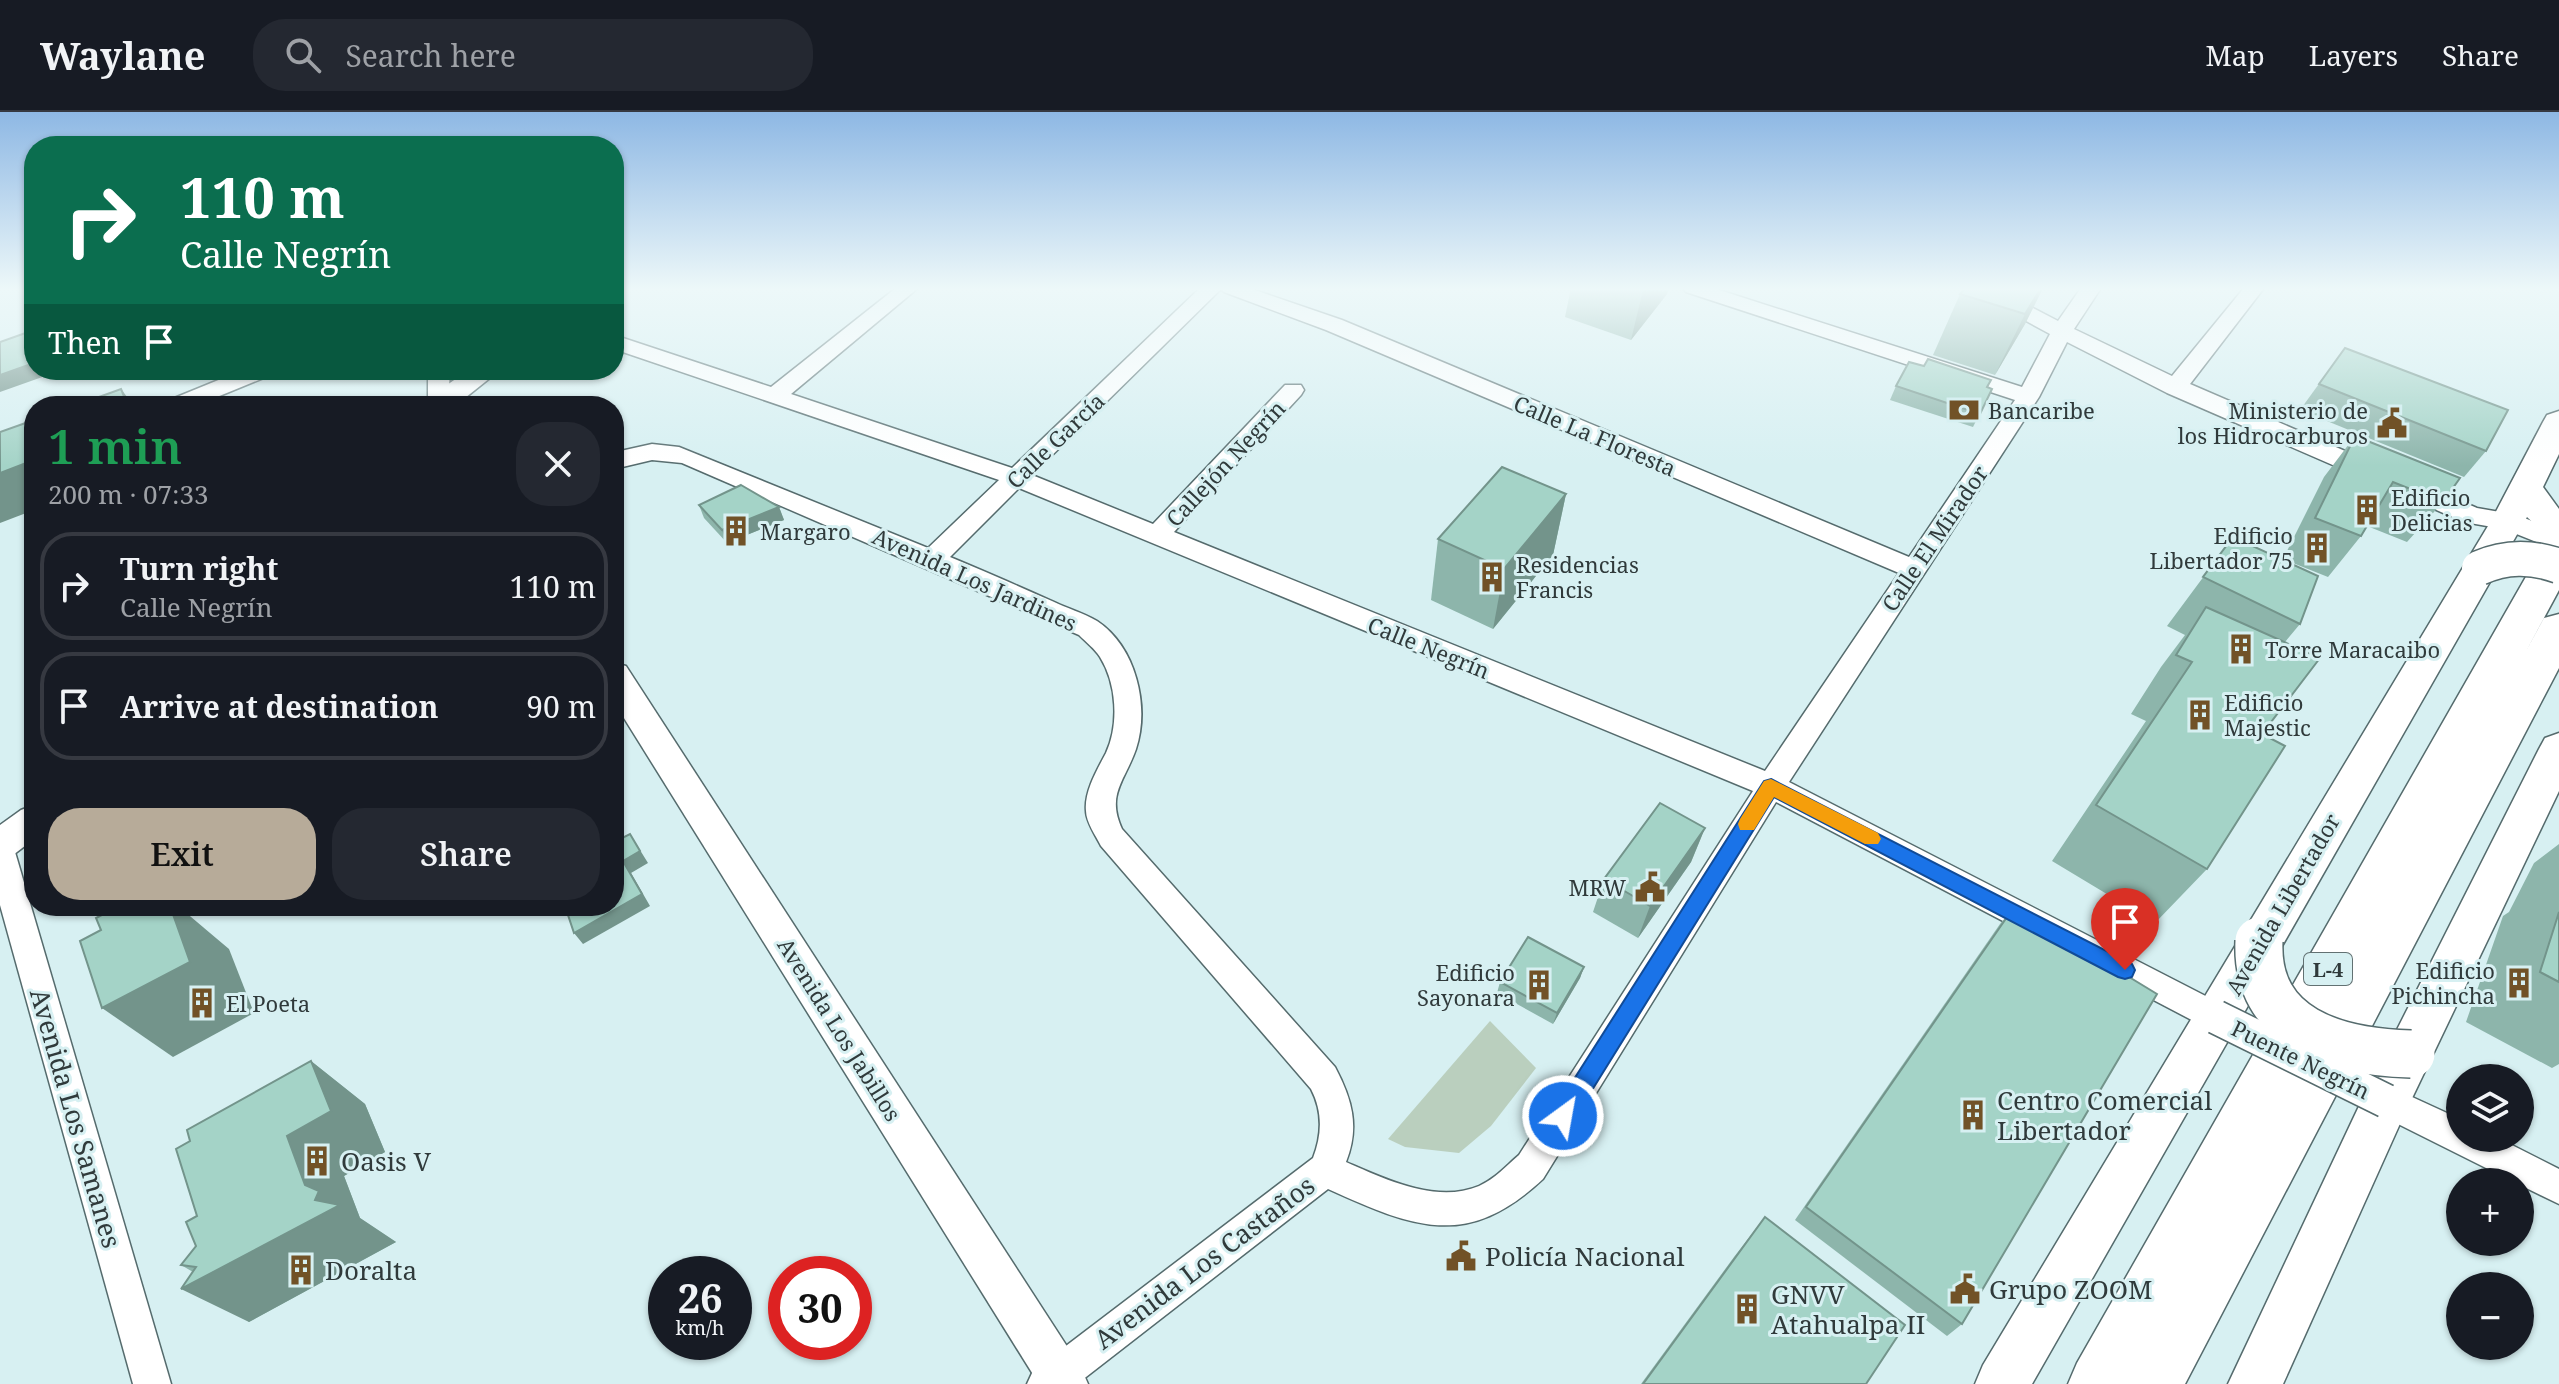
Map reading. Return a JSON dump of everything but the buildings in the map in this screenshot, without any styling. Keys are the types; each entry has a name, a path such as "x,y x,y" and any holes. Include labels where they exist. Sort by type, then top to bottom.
{"main road":[{"name":"Avenida Libertador","path":"2002,1384 2508,521 2559,422"},
{"path":"2525,486 2543,514 2559,527"},
{"name":"L-4","path":"2098,1384 2559,554"},
{"path":"2479,568 2496,559 2518,557 2532,557 2559,566"},
{"name":"L-4","path":"2153,1384 2559,629"},
{"path":"2255,1384 2386,1101 2559,749"},
{"path":"2259,941 2258,968 2262,980 2281,1010 2300,1027 2361,1052 2411,1054"}],"street":[{"name":"Calle Negrín","path":"630,347 1017,478 1771,786 2216,1017"},
{"path":"775,396 835,347"},
{"name":"Calle García","path":"932,559 1150,347"},
{"name":"Calle La Floresta","path":"1388,347 1913,569"},
{"path":"1875,347 2028,397"},
{"name":"Calle El Mirador","path":"1325,1170 1389,1198 1428,1208 1463,1209 1497,1198 1513,1187 1531,1167 1771,786 2028,397 2054,347"},
{"path":"2091,347 2175,388 2473,516 2508,521 2559,542"},
{"path":"2175,388 2207,347"},
{"path":"199,396 239,380"},
{"path":"451,396 473,380"},
{"name":"Callejón Negrín","path":"1157,535 1293,390"},
{"name":"Avenida Los Jardines","path":"624,457 663,450 690,458 1088,628 1109,648 1121,671 1128,717 1122,748 1106,781 1100,812 1111,837 1323,1078 1336,1101 1338,1135 1325,1170"},
{"name":"Avenida Los Jabillos","path":"624,691 1057,1381"},
{"path":"0,817 24,802"},
{"path":"0,844 24,827"},
{"name":"Avenida Los Samanes","path":"0,852 152,1384"},
{"name":"Puente Negrín","path":"2216,1017 2386,1101"},
{"path":"2386,1101 2446,1129"},
{"path":"2491,1152 2559,1187"},
{"name":"Avenida Los Castaños","path":"1057,1381 1325,1170"}],"green space":[{"path":"1490,1021 1536,1068 1491,1126 1459,1153 1405,1147 1388,1139"}],"slow traffic":[{"path":"1747,824 1771,786 1871,839"}],"place":[{"name":"Bancaribe","path":"1964,410"},
{"name":"Ministerio de los Hidrocarburos","path":"2392,423"},
{"name":"Edificio Delicias","path":"2367,510"},
{"name":"Margaro","path":"736,531"},
{"name":"Edificio Libertador 75","path":"2317,548"},
{"name":"Residencias Francis","path":"1492,577"},
{"name":"Torre Maracaibo","path":"2241,649"},
{"name":"Edificio Majestic","path":"2200,715"},
{"name":"MRW","path":"1650,887"},
{"name":"Edificio Pichincha","path":"2519,983"},
{"name":"Edificio Sayonara","path":"1539,985"},
{"name":"El Poeta","path":"202,1003"},
{"name":"Centro Comercial Libertador","path":"1973,1115"},
{"name":"Oasis V","path":"317,1161"},
{"name":"Policía Nacional","path":"1461,1256"},
{"name":"Doralta","path":"301,1270"},
{"name":"Grupo ZOOM","path":"1965,1289"},
{"name":"GNVV Atahualpa II","path":"1747,1309"}],"route":[{"path":"1563,1116 1771,786 2125,970"}]}
